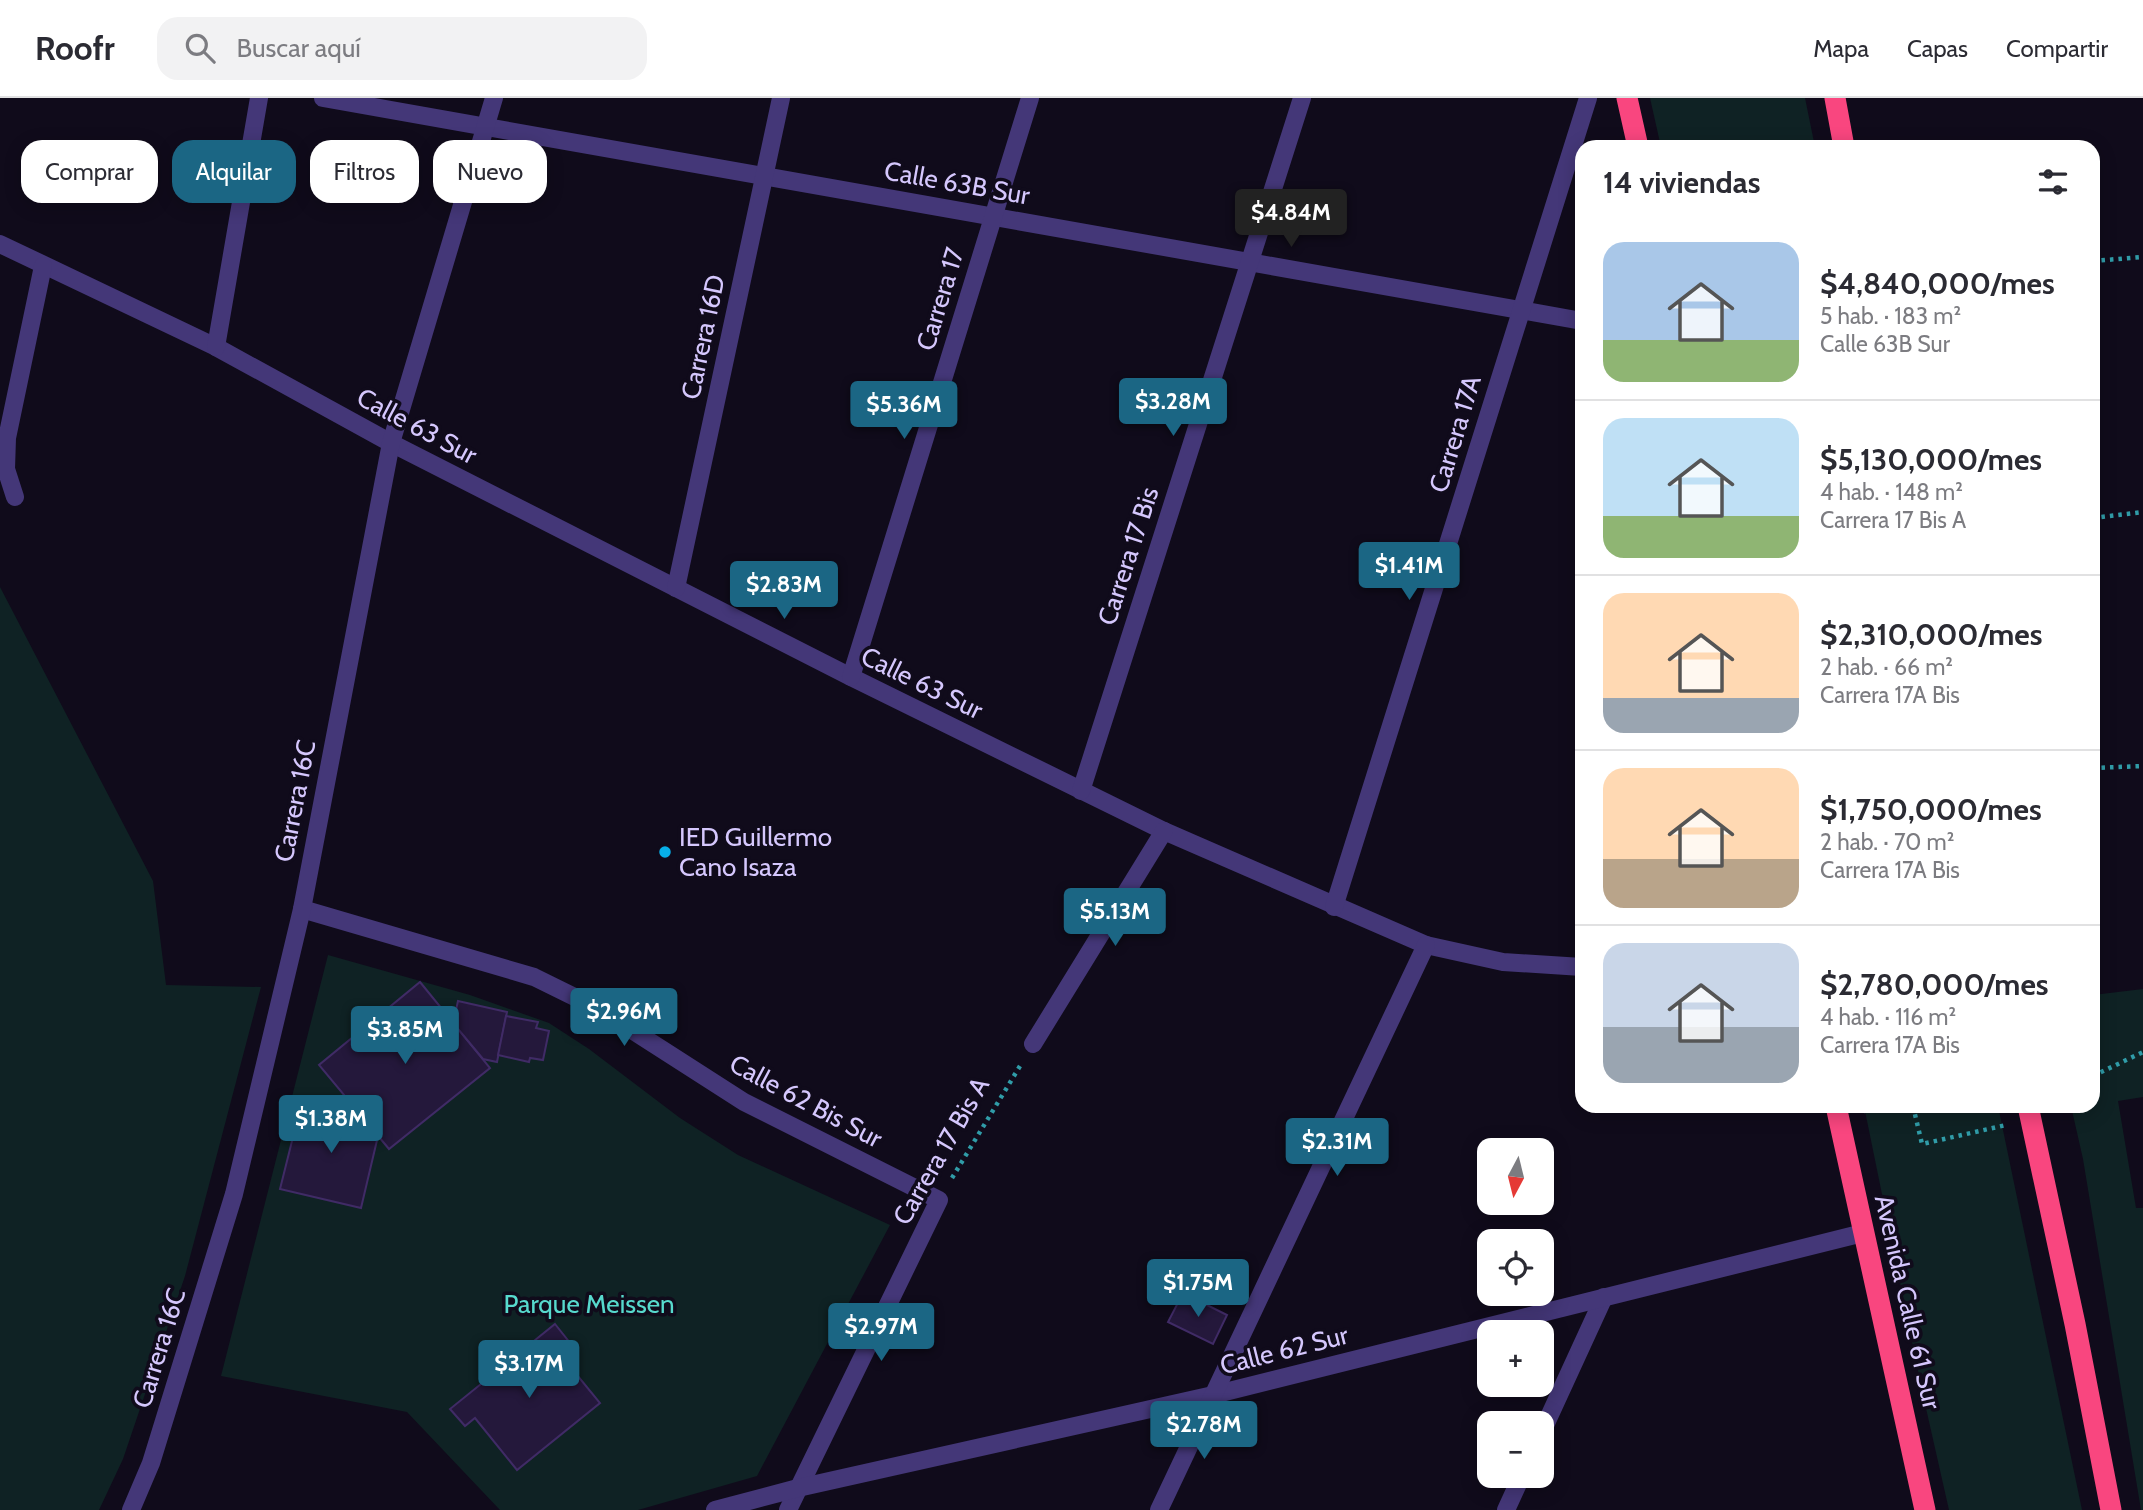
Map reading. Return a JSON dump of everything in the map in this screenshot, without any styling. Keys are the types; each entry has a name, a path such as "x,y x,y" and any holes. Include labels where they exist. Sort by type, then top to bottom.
{"highway":[{"path":"1627,98 1636,140"},
{"path":"1835,98 1843,140"},
{"name":"Avenida Calle 61 Sur","path":"1837,1113 1925,1510"},
{"path":"2029,1113 2075,1324 2111,1510"}],"street":[{"path":"216,347 258,98"},
{"name":"Calle 63B Sur","path":"323,98 1575,320"},
{"name":"Carrera 16C","path":"131,1510 151,1463 234,1194 302,909 391,443 494,98"},
{"name":"Carrera 16D","path":"676,588 781,98"},
{"name":"Carrera 17","path":"851,677 1030,98"},
{"name":"Carrera 17 Bis","path":"1081,791 1302,98"},
{"name":"Carrera 17A","path":"1334,906 1588,98"},
{"name":"Calle 63 Sur","path":"0,244 216,347 391,443 851,677 1164,831 1426,945 1503,962 1575,967"},
{"path":"15,497 6,469 7,438 43,266"},
{"path":"1033,1044 1164,831"},
{"name":"Calle 62 Bis Sur","path":"302,909 534,977 599,1009 744,1102 939,1200"},
{"path":"1159,1510 1426,945"},
{"name":"Carrera 17 Bis A","path":"788,1510 939,1200"},
{"name":"Calle 62 Sur","path":"715,1510 798,1488 1213,1395 1863,1233"},
{"path":"1552,1411 1604,1297"},
{"path":"1506,1510 1516,1488"}],"path":[{"path":"2100,260 2143,257"},
{"path":"2100,517 2143,512"},
{"path":"2100,768 2143,766"},
{"name":"Carrera 17 Bis A","path":"939,1200 1033,1044"},
{"path":"2100,1073 2143,1052"},
{"path":"1915,1113 1922,1144 2029,1113"}],"green space":[{"path":"1650,98 1805,98 1814,140 1659,140"},
{"path":"0,587 153,881 166,985 261,987 185,1276 123,1459 99,1510 0,1510"},
{"name":"Parque Meissen","path":"328,955 470,995 549,1023 589,1049 680,1118 738,1155 890,1225 757,1476 638,1510 500,1510 407,1412 221,1376"},
{"path":"2143,989 2143,1097 2118,1101 2136,1208 2143,1208 2143,1510 2083,1159 2073,1113 2100,1113 2100,994"},
{"path":"1865,1113 1999,1113 2082,1510 1949,1510"}],"building":[{"path":"420,982 490,1068 389,1149 319,1065"},
{"path":"458,1001 507,1012 497,1062 483,1059 453,1023"},
{"path":"506,1016 538,1022 536,1028 549,1031 543,1060 530,1058 529,1062 498,1055"},
{"path":"320,1099 354,1107 378,1136 361,1208 280,1189 298,1117 315,1121"},
{"path":"1183,1293 1227,1315 1213,1344 1168,1322"},
{"path":"555,1324 570,1343 559,1353 600,1403 517,1470 475,1418 465,1426 450,1409"}],"place":[{"name":"IED Guillermo Cano Isaza","path":"665,852"}]}
